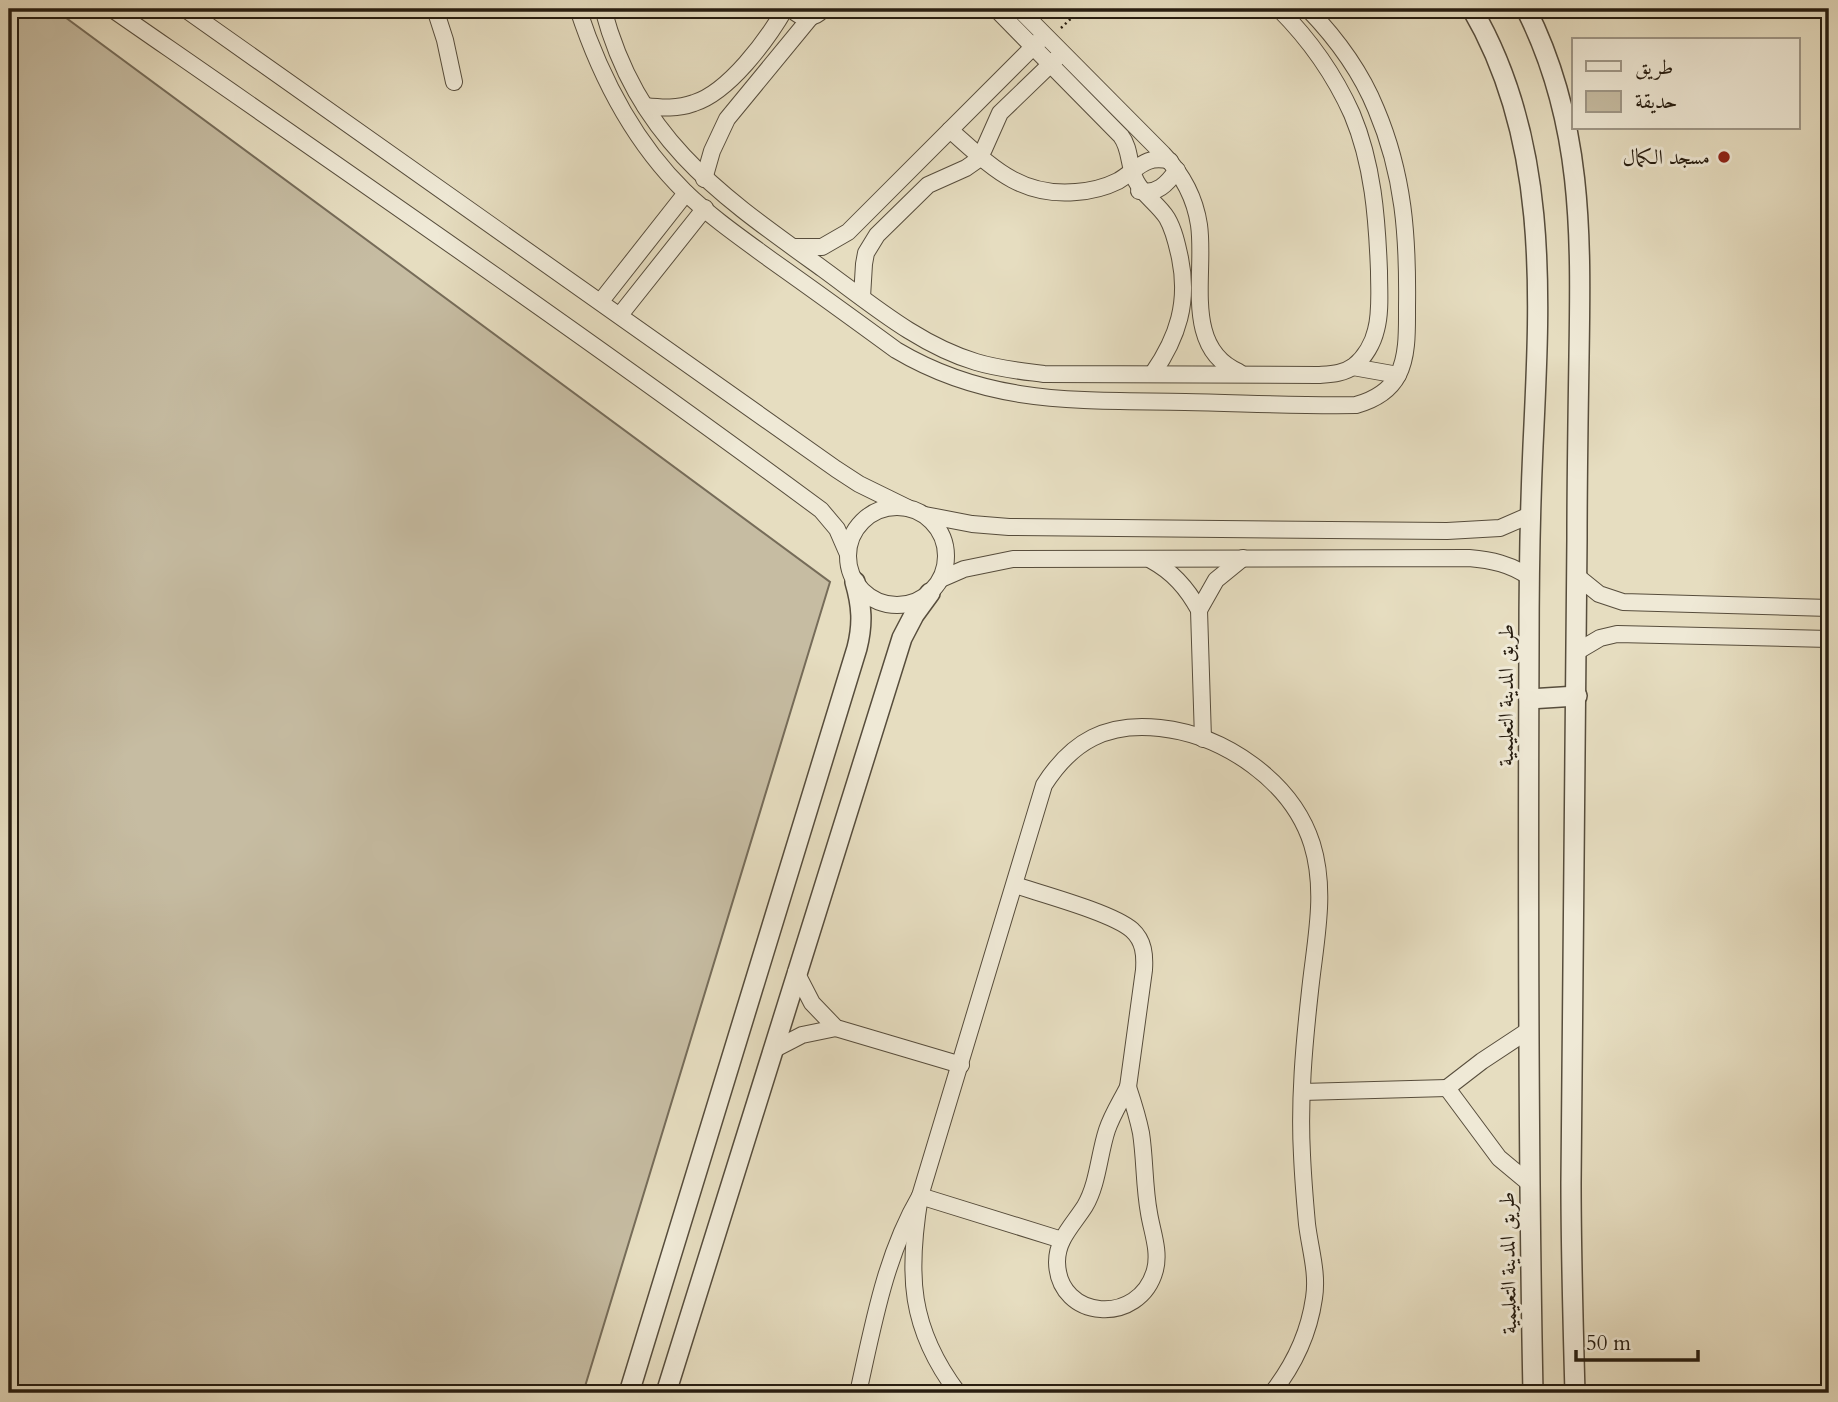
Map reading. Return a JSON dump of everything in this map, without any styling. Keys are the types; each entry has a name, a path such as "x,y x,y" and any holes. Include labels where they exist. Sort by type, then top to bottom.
{"street":[{"path":"112,9 505,282 800,495 829,518 843,539 848,566 861,604 862,626 857,648 629,1393"},
{"path":"185,9 836,469 859,484 925,516 1009,527 1447,531 1500,527 1530,514"},
{"path":"435,9 454,82"},
{"path":"578,9 594,55 619,104 650,151 686,193 737,235 916,362 960,381 1005,393 1050,399 1356,405 1381,395 1398,375 1405,347 1407,320 1404,207 1388,140 1375,107 1359,74 1339,44 1308,9"},
{"path":"603,9 621,60 645,106 672,145 704,179 751,217 862,297 917,336 946,351 1006,370 1044,374 1340,373 1353,367 1368,349 1377,328 1379,279 1376,209 1363,147 1352,115 1320,55 1279,9"},
{"path":"645,106 679,107 712,95 751,56 785,9"},
{"path":"792,9 798,15 816,13"},
{"path":"996,9 1063,52 1173,165 1191,195 1198,220 1204,333 1210,349 1222,362 1244,374"},
{"path":"1019,9 1043,40 1051,64 1128,145 1132,171 1144,192 1156,203 1171,225 1184,275 1183,306 1175,336 1153,373"},
{"name":"طريق المدينة التعليمية","path":"1472,9 1497,57 1510,93 1529,169 1534,207 1538,308 1529,577 1529,1183 1533,1393"},
{"path":"1526,9 1553,70 1565,111 1577,197 1580,294 1578,651 1571,1185 1575,1393"},
{"path":"704,179 712,150 727,119 816,13"},
{"path":"793,247 822,247 840,239 1043,40"},
{"path":"862,297 866,253 877,235 928,185 965,169 979,156 1000,113 1063,52"},
{"path":"950,131 1016,183 1041,192 1069,193 1101,187 1118,181 1140,163 1152,159 1173,165"},
{"path":"1101,187 1144,192 1159,189 1173,165"},
{"path":"601,302 686,193"},
{"path":"1376,209 1404,207"},
{"path":"620,315 705,208"},
{"path":"737,235 751,217"},
{"path":"1353,367 1398,375"},
{"path":"1005,393 1006,370"},
{"path":"847,552 854,531 863,520 889,507 908,508"},
{"path":"666,1393 902,638 914,615 936,586 946,561 945,544 937,528 925,516"},
{"path":"1199,610 1216,580 1243,558"},
{"path":"855,582 867,596 898,606 916,602 936,586 977,566 1013,559 1469,558 1499,562 1529,577"},
{"path":"1149,559 1179,580 1199,610 1203,739"},
{"path":"1578,577 1599,594 1623,602 1829,608"},
{"path":"1578,651 1600,638 1617,634 1829,639"},
{"path":"1529,699 1577,696"},
{"path":"958,1393 934,1358 919,1321 912,1280 913,1240 919,1196 1044,785 1070,752 1087,740 1107,731 1127,727 1171,729 1203,739 1234,754 1273,782 1302,821 1312,843 1320,890 1302,1092 1302,1154 1315,1294 1304,1338 1294,1361 1272,1393"},
{"path":"1015,885 1111,918 1133,931 1141,942 1145,955 1128,1087 1108,1128 1086,1205 1062,1240 1057,1259 1061,1281 1073,1298 1082,1304 1103,1310 1124,1306 1140,1296 1152,1280 1157,1262 1141,1134 1128,1087"},
{"path":"796,972 812,1003 836,1028"},
{"path":"773,1051 802,1035 836,1028 961,1065"},
{"path":"1302,1092 1447,1088 1529,1030"},
{"path":"1447,1088 1499,1158 1529,1183"},
{"path":"919,1196 1062,1240"},
{"path":"858,1393 894,1248 919,1196"}],"path":[{"path":"1043,40 1081,9"}],"green space":[{"path":"9,9 54,9 830,582 583,1393 9,1393 9,915 16,867 9,784"}],"place":[{"name":"مسجد الكمال","path":"1724,157"}]}
